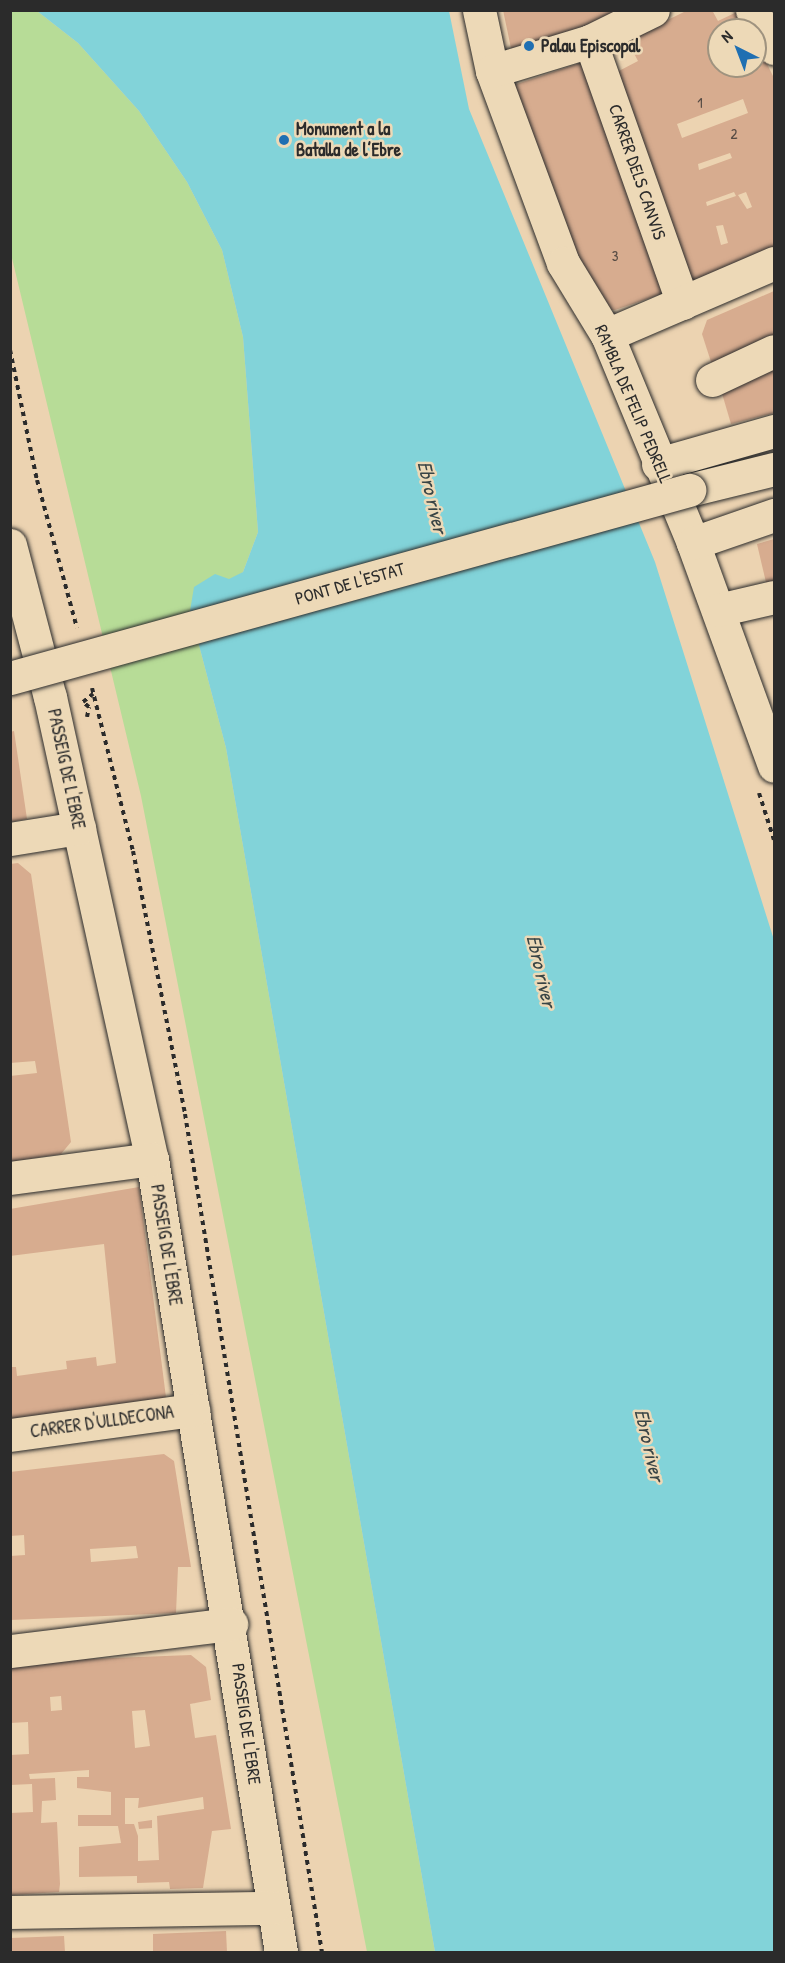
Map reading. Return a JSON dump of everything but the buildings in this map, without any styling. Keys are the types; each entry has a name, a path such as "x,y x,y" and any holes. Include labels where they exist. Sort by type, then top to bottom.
{"street":[{"name":"RAMBLA DE FELIP PEDRELL","path":"479,10 492,71 563,263 607,335 658,464 693,543 774,766"},
{"path":"492,71 590,41 653,10"},
{"path":"752,10 774,48"},
{"name":"CARRER DELS CANVIS","path":"590,41 683,303"},
{"path":"607,335 774,263"},
{"path":"712,380 774,351"},
{"path":"658,464 774,431"},
{"name":"PONT DE L'ESTAT","path":"10,678 689,490 774,470"},
{"path":"693,543 774,515"},
{"name":"PASSEIG DE L'EBRE","path":"10,545 79,828 152,1160 231,1623 280,1953"},
{"path":"718,610 774,597"},
{"path":"10,839 79,828"},
{"path":"10,1178 152,1160"},
{"name":"CARRER D'ULLDECONA","path":"10,1435 193,1410"},
{"path":"10,1651 231,1623"},
{"path":"10,1912 273,1908"}],"path":[{"path":"82,702 93,694"}],"green space":[{"path":"10,11 37,11 78,43 139,111 187,182 222,250 243,337 258,532 243,572 190,611 226,748 435,1952 367,1952 141,796 11,254"}],"water":[{"name":"Ebro river","path":"37,11 449,11 469,109 655,562 774,940 774,1952 435,1952 226,748 190,611 194,587 215,574 229,579 243,572 258,532 243,337 222,250 187,182 139,111 78,43"}],"place":[{"name":"Palau Episcopal","path":"529,46"},
{"name":"Monument a la Batalla de l’Ebre","path":"284,140"}]}
